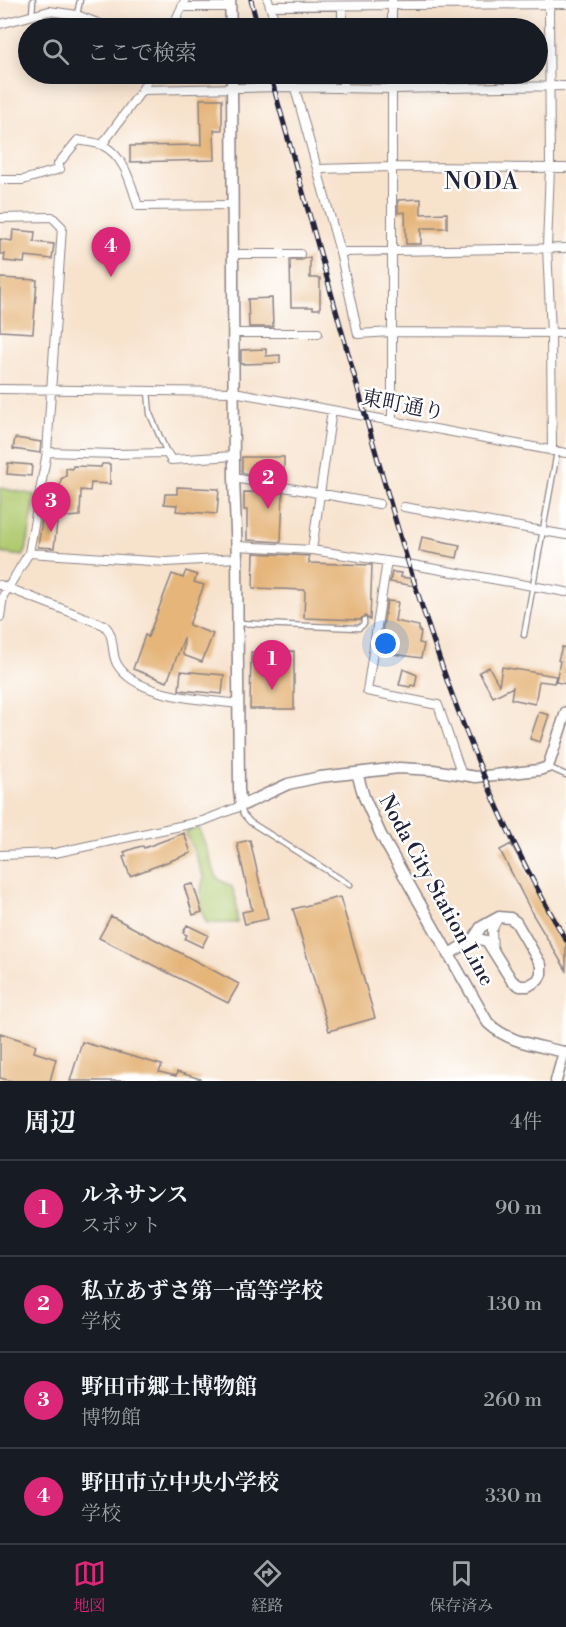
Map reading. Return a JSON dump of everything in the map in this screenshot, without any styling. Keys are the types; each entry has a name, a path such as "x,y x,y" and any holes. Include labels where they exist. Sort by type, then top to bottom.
{"street":[{"path":"549,2 550,168 547,248 558,452"},
{"path":"274,18 269,3 342,6 392,3 549,2 566,4"},
{"path":"177,18 184,3 230,3 231,18"},
{"path":"342,6 342,18"},
{"path":"21,18 49,11 84,18"},
{"path":"0,24 18,19"},
{"path":"102,145 145,84"},
{"path":"232,84 234,478 241,806"},
{"path":"294,84 340,252 358,334 392,332 566,333"},
{"path":"343,84 343,89"},
{"path":"392,84 392,421"},
{"path":"142,90 295,88 392,90 566,86"},
{"path":"0,180 23,180 60,169 58,164 78,140 102,145 123,164 138,206 232,205"},
{"path":"318,170 392,167 566,168"},
{"path":"0,218 52,217 62,227 47,452 29,553 4,587 0,617"},
{"path":"340,252 566,248"},
{"path":"232,254 300,255"},
{"path":"233,333 318,333"},
{"name":"東町通り","path":"0,389 234,392 558,452"},
{"path":"312,550 332,410"},
{"path":"47,452 167,453 171,460 234,456"},
{"path":"234,478 379,504"},
{"path":"404,507 566,535"},
{"path":"236,546 312,550 566,592"},
{"path":"29,553 166,562 237,558"},
{"path":"387,561 367,691 438,705 462,775"},
{"path":"4,587 104,625 110,630 116,662 125,675 145,686 162,693 238,704"},
{"path":"0,855 64,851 203,821 288,784 305,779 399,768 433,770 476,777 539,770 548,767 566,712"},
{"name":"Noda City Station Line","path":"357,773 381,835 488,1023 510,1039 564,1052 556,1081"},
{"path":"448,955 474,938 481,927 504,916 516,922 541,965 538,980 528,986 515,984 487,941 474,938"},
{"path":"494,950 492,930 499,917"}],"lane":[{"path":"32,15 33,0"},
{"path":"76,15 80,0"},
{"path":"148,391 150,414 167,453"},
{"path":"524,635 558,452"},
{"path":"237,623 359,628 364,624 364,620"},
{"path":"548,767 566,775"},
{"path":"241,806 243,814 250,822 350,885"}],"green space":[{"path":"0,488 36,495 26,551 23,556 0,553"},
{"path":"199,828 217,878 232,887 236,899 237,923 207,923 202,913 201,889 204,878 186,832"}],"building":[{"path":"200,99 222,99 222,130 214,130 215,160 130,162 130,146 201,145"},
{"path":"421,199 421,214 447,213 447,228 421,228 421,244 406,244 405,212 398,213 398,200"},
{"path":"13,230 35,232 34,242 54,244 52,259 25,256 24,263 4,261 5,254 0,254 0,239 12,241"},
{"path":"310,257 310,278 320,278 320,309 291,307 290,260"},
{"path":"0,278 37,280 33,333 0,331"},
{"path":"272,298 273,327 249,327 248,299"},
{"path":"266,349 266,356 280,355 280,363 241,364 241,350"},
{"path":"15,438 41,442 40,453 13,449"},
{"path":"242,457 284,457 284,479 242,473"},
{"path":"8,463 32,465 31,476 7,474"},
{"path":"102,464 110,464 110,484 91,483 90,491 81,490 80,516 66,517 67,496 54,495 51,514 58,515 54,548 38,547 47,487 60,489 61,479 66,476 66,468 101,467"},
{"path":"177,487 219,489 217,514 176,511 177,505 164,504 165,494 177,494"},
{"path":"244,492 283,493 281,542 247,540 247,510 244,510"},
{"path":"422,537 460,545 457,558 419,551"},
{"path":"254,553 309,556 309,563 372,565 370,620 365,616 360,620 304,618 305,590 253,588"},
{"path":"186,571 197,575 194,582 204,585 189,625 213,634 202,662 183,655 184,638 167,682 133,669 145,635 148,637 172,574 183,578"},
{"path":"392,572 401,573 400,577 416,579 415,586 390,582"},
{"path":"387,601 398,602 395,621 419,626 421,632 419,643 424,644 421,658 379,652"},
{"path":"562,647 566,648 566,684 556,682"},
{"path":"294,651 294,709 250,709 251,652"},
{"path":"489,667 499,685 502,667 556,676 554,683 539,681 535,704 511,699 513,687 493,697 479,672"},
{"path":"403,669 417,675 415,686 399,685"},
{"path":"181,671 224,675 222,694 179,690"},
{"path":"539,712 549,715 540,742 530,739"},
{"path":"184,833 191,853 130,876 123,857 126,856 124,852 143,846 144,848"},
{"path":"250,840 268,919 245,924 242,912 252,910 237,843"},
{"path":"511,844 566,943 566,970 533,915 500,850"},
{"path":"193,884 202,912 193,915 184,886"},
{"path":"340,897 375,1018 329,1031 293,909"},
{"path":"111,916 239,984 228,1003 99,938"},
{"path":"187,925 208,935 202,947 185,939 187,935 183,933"},
{"path":"0,1033 36,1045 34,1052 56,1059 50,1081 12,1081 0,1078"},
{"path":"82,1042 162,1065 159,1072 176,1076 177,1072 201,1079 201,1081 70,1081"}],"railway":[{"path":"251,0 256,18"},
{"path":"273,84 387,491 450,689 502,817 532,879 566,940"}],"place":[{"name":"野田市立中央小学校","path":"111,277"},
{"name":"私立あずさ第一高等学校","path":"268,509"},
{"name":"野田市郷土博物館","path":"51,532"},
{"name":"ルネサンス","path":"272,690"}],"district":[{"name":"NODA","path":"482,181"}]}
